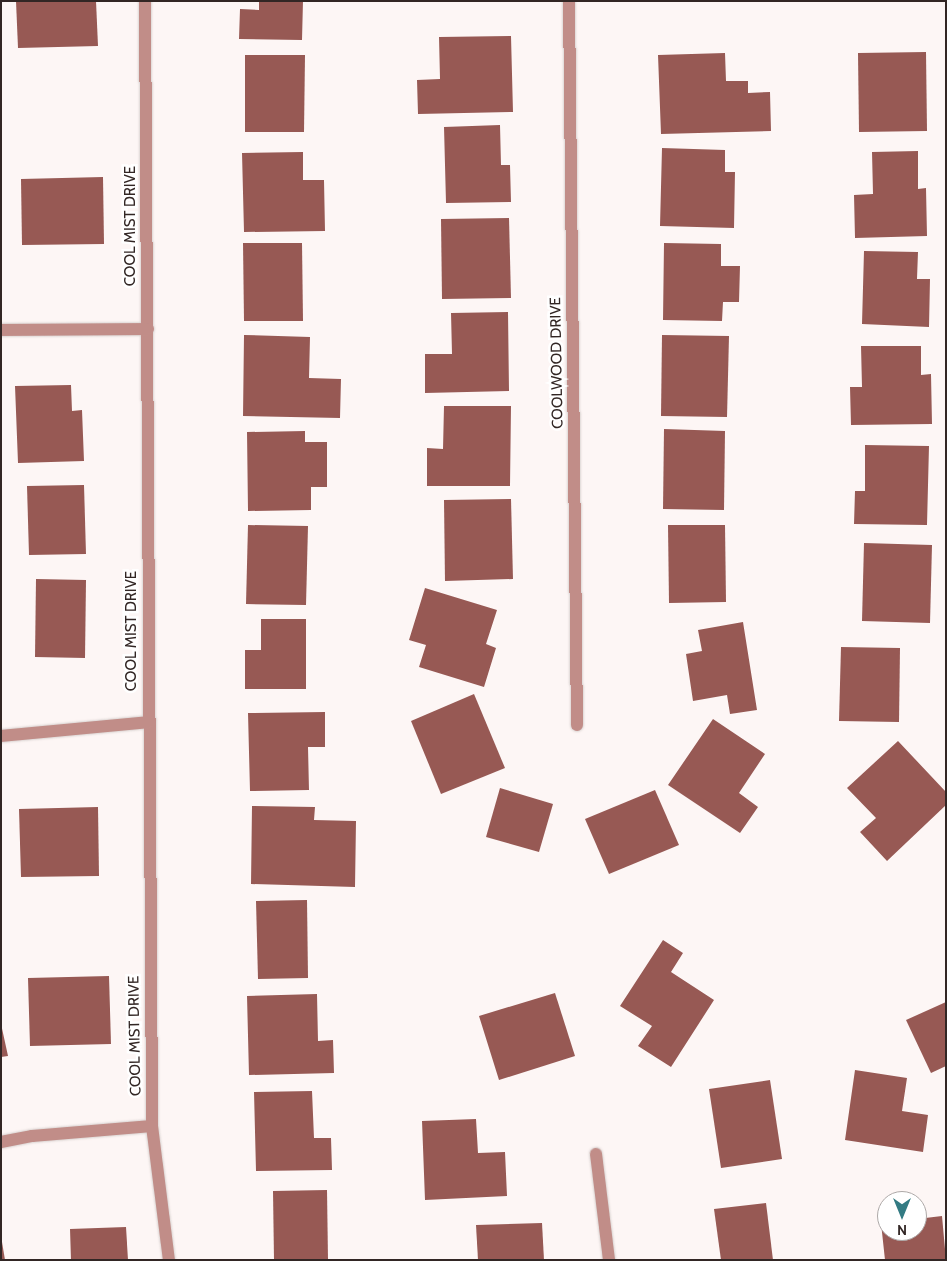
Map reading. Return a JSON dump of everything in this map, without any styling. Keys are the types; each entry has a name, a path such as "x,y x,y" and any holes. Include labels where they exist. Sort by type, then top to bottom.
{"street":[{"name":"COOL MIST DRIVE","path":"145,1 152,1126 170,1260"},
{"name":"COOLWOOD DRIVE","path":"568,1 577,725"},
{"path":"1,330 148,329"},
{"path":"1,736 148,722"},
{"path":"1,1142 32,1136 152,1126"},
{"path":"596,1154 609,1260"}],"building":[{"path":"16,1 96,1 98,46 18,48"},
{"path":"259,1 303,1 302,40 239,39 240,9 259,10"},
{"path":"511,36 513,112 418,114 417,80 440,79 439,37"},
{"path":"926,52 927,131 859,132 858,53"},
{"path":"725,53 726,81 748,81 748,93 770,92 771,131 661,134 658,55"},
{"path":"245,55 305,55 304,132 245,132"},
{"path":"500,125 501,165 510,165 511,202 446,203 444,127"},
{"path":"662,148 725,150 725,172 735,172 734,228 660,226"},
{"path":"918,151 918,189 926,188 927,236 855,238 854,195 873,194 872,152"},
{"path":"303,152 303,180 324,180 325,231 244,232 242,153"},
{"path":"103,177 104,244 22,245 21,179"},
{"path":"509,218 511,298 442,299 441,219"},
{"path":"243,243 302,243 303,321 244,321"},
{"path":"664,243 721,244 721,266 740,266 739,302 723,302 722,321 663,320"},
{"path":"864,251 918,252 917,279 930,279 929,327 862,324"},
{"path":"508,312 509,391 425,393 425,354 452,354 451,313"},
{"path":"244,335 310,337 309,378 341,379 340,418 243,416"},
{"path":"662,335 729,336 727,417 661,416"},
{"path":"861,346 921,346 921,375 931,374 932,424 851,425 850,387 862,387"},
{"path":"71,385 72,411 82,410 84,461 18,463 15,386"},
{"path":"444,406 511,406 510,486 427,486 427,448 443,449"},
{"path":"664,429 725,431 724,510 663,509"},
{"path":"305,431 305,442 327,442 327,487 311,487 311,510 248,511 247,432"},
{"path":"865,445 929,446 927,525 854,524 855,491 865,491"},
{"path":"84,485 86,554 29,555 27,486"},
{"path":"511,499 513,579 445,581 444,500"},
{"path":"248,525 308,526 306,605 246,604"},
{"path":"668,525 725,525 726,602 669,603"},
{"path":"864,543 932,545 930,623 862,621"},
{"path":"36,579 86,580 85,658 35,657"},
{"path":"425,588 497,610 486,644 496,648 484,687 419,667 426,645 409,640"},
{"path":"261,619 306,619 306,689 245,689 245,650 261,650"},
{"path":"743,622 757,710 730,714 727,695 693,701 686,654 702,651 698,630"},
{"path":"841,647 900,648 899,722 839,721"},
{"path":"474,694 505,768 441,794 411,721"},
{"path":"325,712 325,747 308,747 309,790 250,791 248,713"},
{"path":"713,719 765,754 739,793 758,807 740,833 668,785"},
{"path":"898,741 946,792 946,805 887,861 860,832 876,818 847,788"},
{"path":"500,788 553,804 539,852 486,837"},
{"path":"655,790 679,845 609,874 585,819"},
{"path":"252,806 315,807 314,820 356,821 355,887 251,884"},
{"path":"98,807 99,876 21,877 19,809"},
{"path":"307,900 308,978 258,979 256,901"},
{"path":"663,940 683,953 671,972 714,1000 671,1067 638,1046 652,1026 620,1006"},
{"path":"109,976 111,1044 30,1046 28,978"},
{"path":"555,993 575,1056 499,1080 479,1016"},
{"path":"317,994 318,1041 333,1040 334,1073 249,1075 247,996"},
{"path":"946,1002 946,1066 931,1073 906,1020"},
{"path":"1,1024 8,1056 1,1057"},
{"path":"855,1070 907,1078 902,1111 928,1115 923,1152 845,1140"},
{"path":"770,1080 782,1159 721,1168 709,1089"},
{"path":"312,1091 314,1138 331,1138 332,1170 256,1171 254,1092"},
{"path":"476,1119 478,1153 505,1152 507,1196 425,1200 422,1121"},
{"path":"327,1190 328,1260 274,1260 273,1191"},
{"path":"766,1203 773,1260 721,1260 714,1209"},
{"path":"942,1216 946,1260 885,1260 883,1241 927,1241 927,1218"},
{"path":"542,1223 544,1260 478,1260 476,1225"},
{"path":"126,1227 128,1260 71,1260 70,1229"},
{"path":"2,1242 5,1260 1,1260"}]}
